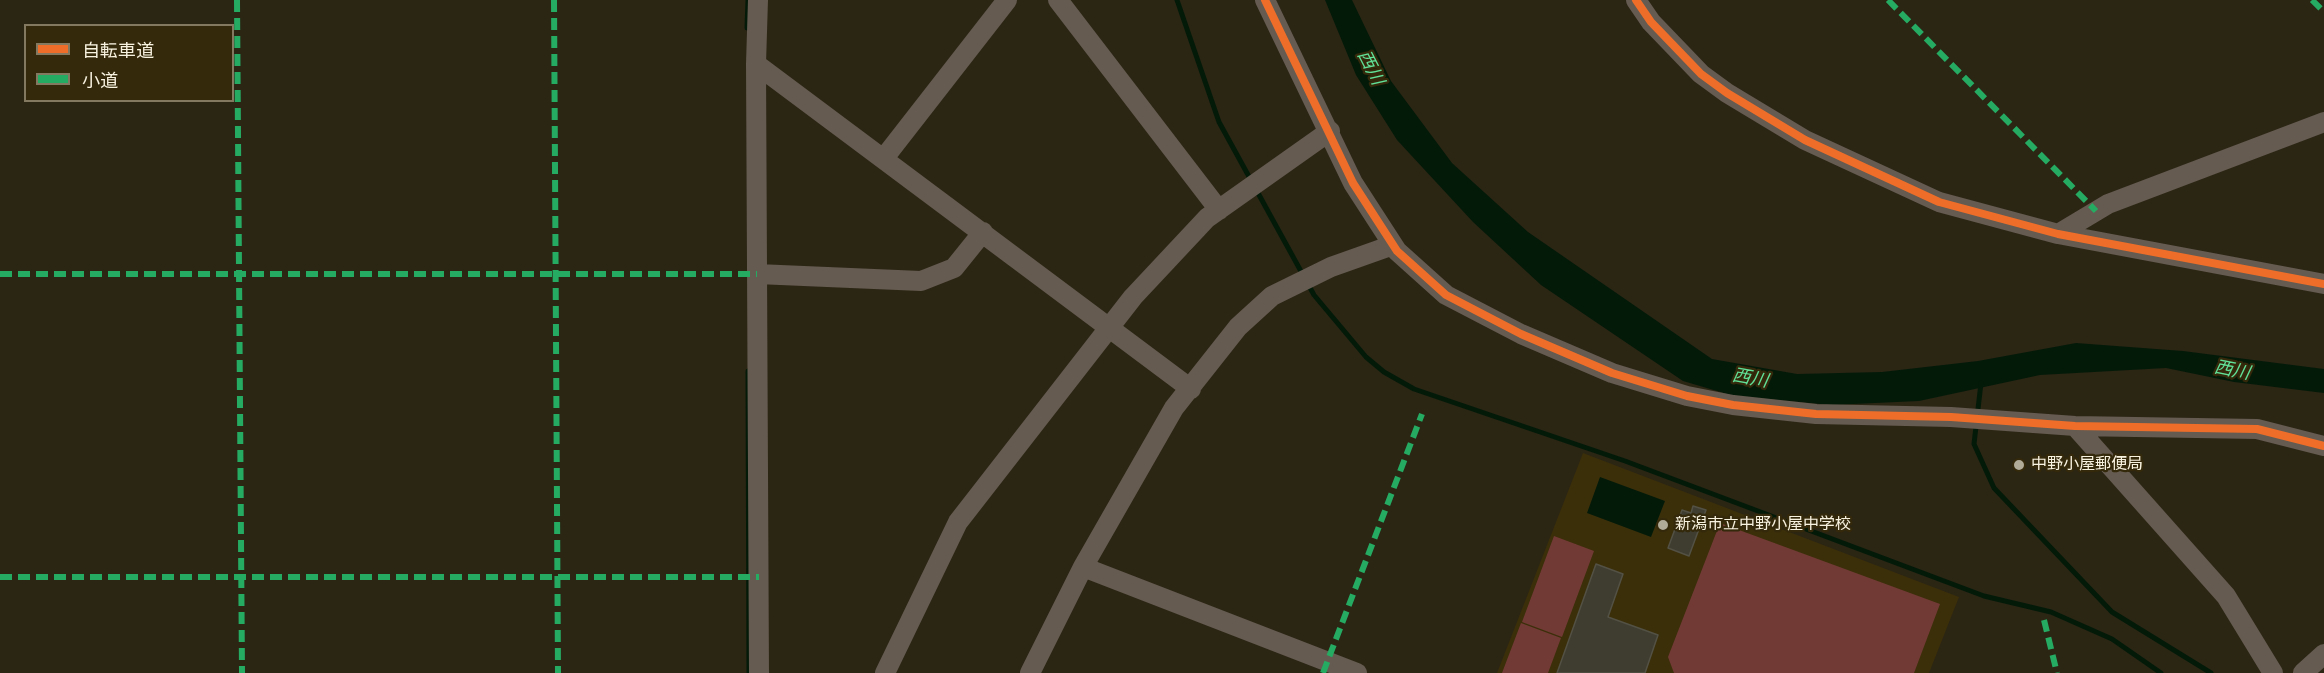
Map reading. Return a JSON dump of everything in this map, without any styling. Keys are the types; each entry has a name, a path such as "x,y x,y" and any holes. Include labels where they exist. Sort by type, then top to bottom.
{"street":[{"path":"758,0 756,64 759,673"},
{"path":"884,158 1007,0"},
{"path":"1058,0 1219,210"},
{"path":"1265,0 1315,106 1330,131 1353,183 1393,245 1446,294 1521,334 1612,374 1687,396 1733,405 1816,414 1951,417 2075,426 2257,429 2324,446"},
{"path":"1636,0 1651,22 1701,74 1805,140 1938,201 2058,234 2324,284"},
{"path":"756,64 1191,389"},
{"path":"2058,234 2108,204 2324,122"},
{"path":"885,673 958,522 1109,327 1207,218 1330,131"},
{"path":"758,273 921,281 954,268 983,232"},
{"path":"1030,673 1083,567 1174,408 1238,327 1272,296 1331,267 1393,245"},
{"path":"2075,426 2226,596 2273,673"},
{"path":"1083,567 1357,673"},
{"path":"2303,673 2324,654"}],"shaded area":[{"name":"新潟市立中野小屋中学校","path":"1583,453 1959,597 1929,673 1497,673"},
{"path":"1720,523 1940,604 1914,673 1674,673 1668,657"},
{"path":"1554,536 1594,551 1562,637 1522,622"},
{"path":"1521,623 1561,638 1548,673 1502,673"}],"water":[{"name":"西川","path":"1325,0 1352,0 1391,81 1452,163 1528,232 1712,359 1797,374 1882,372 1978,361 2076,343 2183,351 2324,369 2324,393 2234,382 2166,368 2040,375 1919,401 1831,405 1734,396 1683,381 1541,285 1473,222 1397,140 1356,75"},
{"path":"1600,477 1665,501 1651,537 1587,513"}],"building":[{"path":"1693,506 1706,510 1689,556 1668,548 1682,510 1691,513"},
{"path":"1596,564 1623,574 1608,617 1658,635 1645,673 1557,673"}],"waterway":[{"path":"747,28 748,0"},
{"path":"1177,0 1219,122 1314,295 1366,357 1384,372 1414,389 1625,461 1984,596 2051,612 2112,639 2161,673"},
{"path":"748,371 749,673"},
{"path":"1981,383 1974,444 1994,488 2112,612 2211,673"}],"marked path":[{"path":"237,0 242,673"},
{"path":"554,0 558,673"},
{"path":"1888,0 2096,211"},
{"path":"2312,0 2324,12"},
{"path":"0,274 757,274"},
{"path":"1323,673 1422,414"},
{"path":"0,577 759,577"},
{"path":"2044,620 2057,673"}],"cycle path":[{"path":"1265,0 1353,183 1397,251 1446,295 1521,334 1612,373 1687,396 1733,405 1816,414 1951,417 2075,426 2257,429 2324,446"},
{"path":"1636,0 1651,22 1701,74 1727,93 1805,140 1939,202 2058,234 2324,284"}],"place":[{"name":"中野小屋郵便局","path":"2019,465"},
{"name":"新潟市立中野小屋中学校","path":"1663,525"}]}
